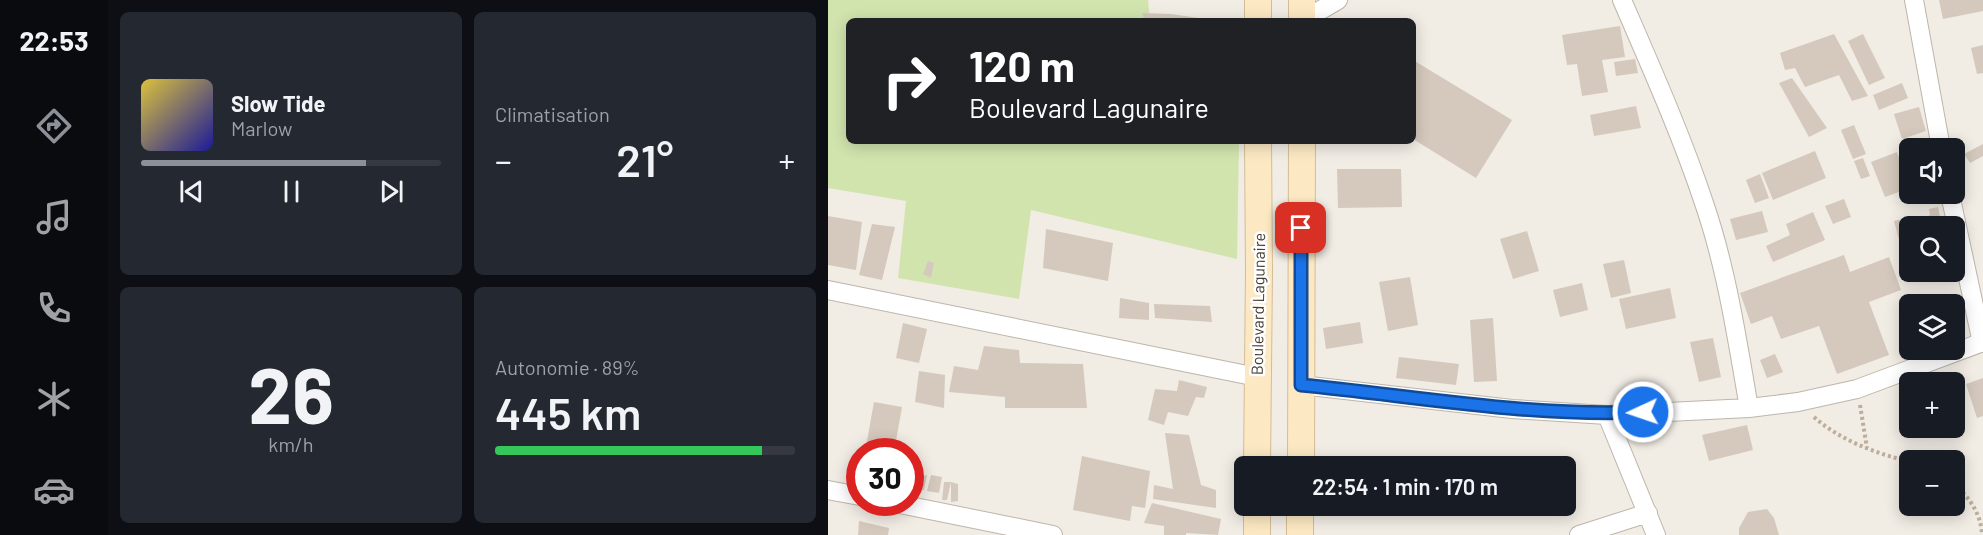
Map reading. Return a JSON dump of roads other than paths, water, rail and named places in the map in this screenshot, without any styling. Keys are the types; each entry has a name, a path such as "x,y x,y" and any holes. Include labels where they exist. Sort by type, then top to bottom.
{"main road":[{"path":"1258,0 1258,18"},
{"path":"1302,0 1302,18"},
{"name":"Boulevard Lagunaire","path":"1257,456 1258,144"},
{"path":"1300,456 1302,144"},
{"path":"1257,516 1257,535"},
{"path":"1300,516 1300,535"}],"street":[{"path":"1307,18 1338,0"},
{"path":"1622,0 1678,130 1705,205 1729,291 1749,408"},
{"path":"1914,0 1939,138"},
{"path":"1301,385 1512,409 1607,415 1749,408 1798,402 1857,389 1982,342 1952,204"},
{"path":"828,291 1257,376"},
{"path":"1607,415 1656,535"},
{"path":"828,490 846,493"},
{"path":"924,510 1020,532 1053,535"},
{"path":"1579,535 1648,513"}]}
